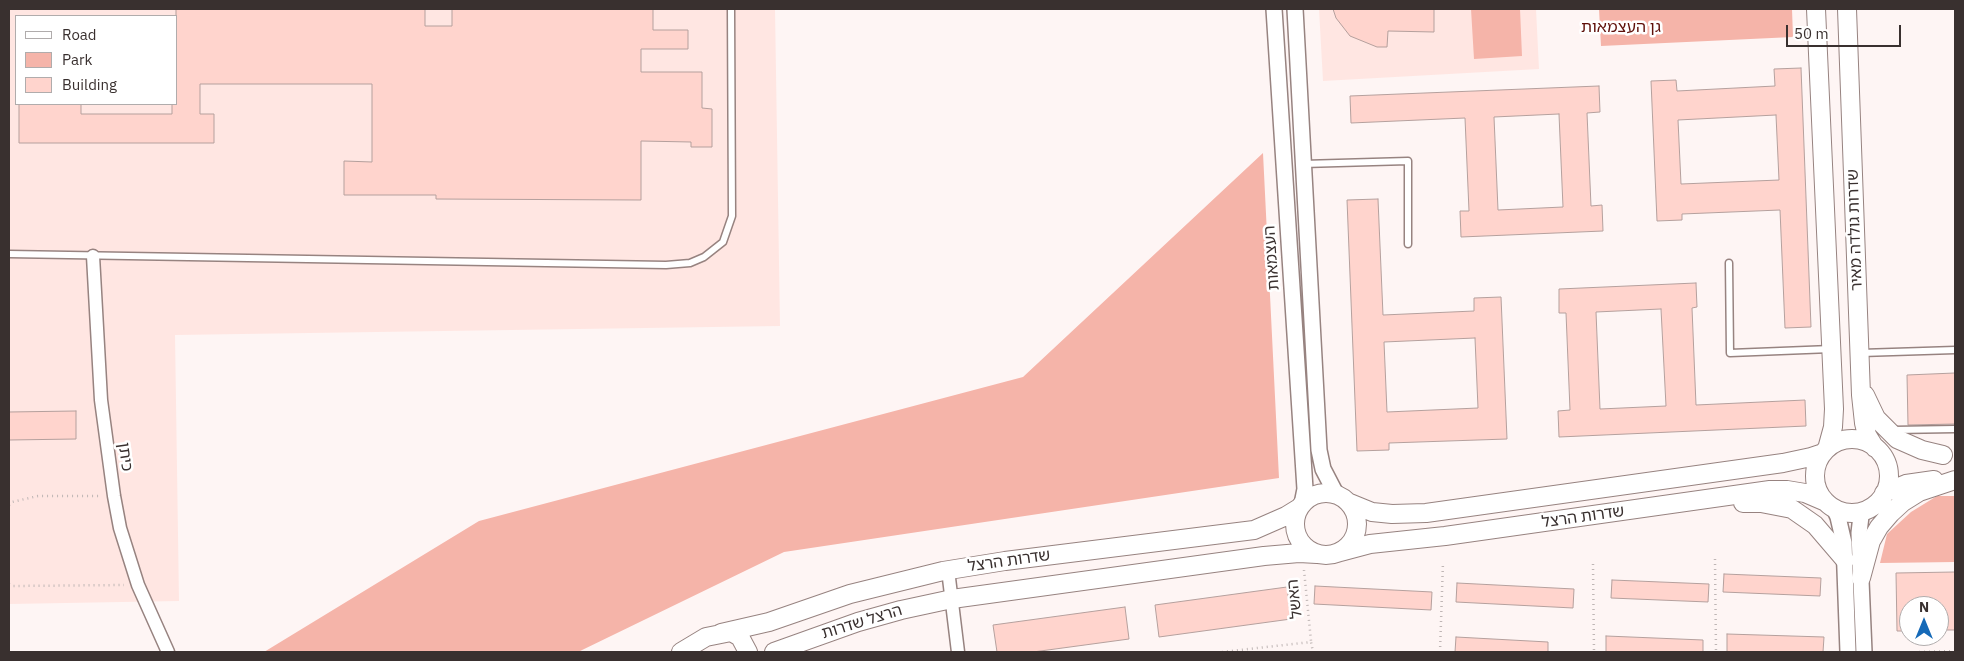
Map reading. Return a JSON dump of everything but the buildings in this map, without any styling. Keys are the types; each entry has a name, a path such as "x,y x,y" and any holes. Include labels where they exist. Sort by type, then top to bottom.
{"main road":[{"name":"שדרות גולדה מאיר","path":"1816,9 1833,427 1825,451"},
{"name":"שדרות גולדה מאיר","path":"1847,9 1860,380 1864,423 1867,435 1877,450"},
{"path":"1860,380 1868,404 1876,418 1886,429 1908,445 1949,454"},
{"path":"1877,450 1885,461 1888,483 1884,493 1872,506 1865,510 1849,512 1830,505 1819,494 1815,473 1817,462 1825,451 1841,441 1856,439 1877,450 1923,456 1949,454"},
{"name":"שדרות הרצל","path":"1343,499 1372,512 1392,514 1426,513 1783,462 1811,457 1825,451"},
{"path":"1884,493 1906,484 1955,479"},
{"path":"1861,578 1871,541 1891,513 1903,502 1919,492 1955,479"},
{"name":"שדרות הרצל","path":"1340,552 1370,544 1445,536 1770,490 1805,493 1830,505"},
{"path":"1318,494 1343,499 1355,512 1358,521 1354,540 1340,552 1325,556 1310,554 1301,544 1294,526 1300,506 1309,498 1318,494"},
{"path":"1683,503 1761,503 1792,509 1815,525 1845,560"},
{"name":"שדרות הרצל","path":"686,650 706,637 769,622 817,604 885,584 948,570 1005,561 1254,530 1286,516 1300,506"},
{"name":"שדרות הרצל","path":"952,599 1264,556 1310,554"},
{"name":"הרצל שדרות","path":"774,652 858,622 952,599"},
{"path":"721,633 731,632 740,638 748,652"}],"street":[{"name":"העצמאות","path":"1274,9 1305,489 1300,506"},
{"path":"1295,9 1319,450 1323,469 1343,499"},
{"name":"כיתן","path":"93,256 101,400 120,528 138,585 168,652"},
{"path":"1830,505 1842,530 1845,560 1848,652"},
{"path":"1864,652 1859,533 1861,516 1865,510"},
{"path":"948,570 958,652"}],"lane":[{"path":"9,254 666,266 690,263 704,257 723,242 732,216 731,9"},
{"path":"1304,164 1408,161 1408,244"},
{"path":"1729,263 1730,353 1831,349"},
{"path":"1859,353 1955,350"},
{"path":"1886,429 1955,429"}],"path":[{"path":"9,505 12,502 38,496 114,496"},
{"name":"האשל","path":"1310,554 1311,642 1313,652"},
{"path":"1715,559 1716,652"},
{"path":"1440,652 1443,562"},
{"path":"1593,564 1594,652"},
{"path":"9,584 13,586 138,585"},
{"name":"האשל","path":"1222,652 1311,642"},
{"path":"1919,652 1955,651"}],"shaded area":[{"path":"9,9 775,9 780,326 175,335 179,601 9,604"},
{"path":"1319,9 1536,9 1539,69 1323,81"}],"green space":[{"path":"1471,9 1520,9 1522,56 1474,59"},
{"name":"גן העצמאות","path":"1599,9 1792,9 1793,37 1601,46"},
{"path":"1263,153 1279,478 784,552 578,652 264,652 479,521 1023,377"},
{"path":"1937,496 1955,496 1955,562 1880,563 1887,534 1911,512"}]}
